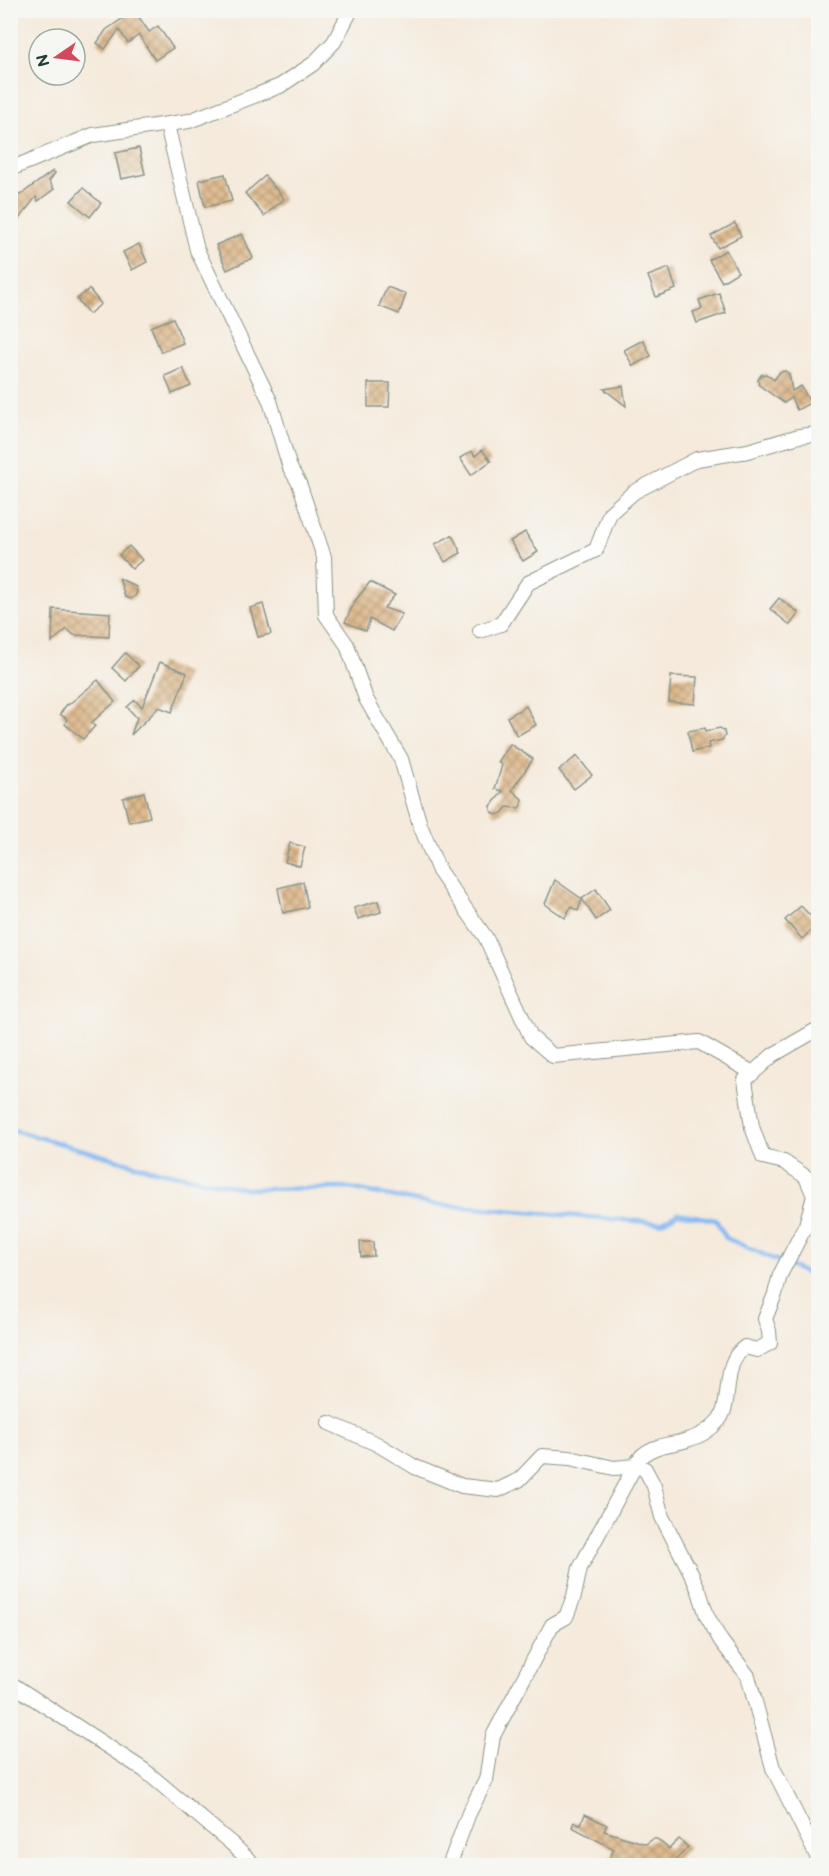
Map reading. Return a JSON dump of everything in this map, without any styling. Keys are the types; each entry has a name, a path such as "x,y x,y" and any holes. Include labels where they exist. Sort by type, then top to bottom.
{"street":[{"path":"10,169 93,135 189,121 280,86 313,64 334,42 351,10"},
{"path":"167,125 197,250 270,401 290,468 299,483 324,557 326,615 347,645 366,699 401,759 420,825 439,871 486,938 531,1037 553,1056 699,1042 753,1073"},
{"path":"480,631 501,624 528,583 596,550 610,513 634,492 697,459 748,451 799,436 819,434"},
{"path":"449,1866 469,1813 486,1780 493,1736 552,1625 566,1617 574,1596 580,1568 635,1466 643,1455 666,1444 686,1441 701,1434 720,1418 727,1394 727,1382 737,1352 745,1347 757,1350 770,1343 765,1318 776,1294 780,1275 806,1225 814,1196 806,1177 784,1162 763,1157 752,1127 745,1080 774,1055 819,1029"},
{"path":"329,1423 377,1444 415,1467 462,1486 498,1490 519,1480 542,1456 570,1458 614,1468 635,1466 645,1469 654,1486 662,1517 690,1570 707,1616 721,1641 748,1676 773,1768 819,1858"},
{"path":"10,1700 16,1687 144,1770 255,1866"}],"building":[{"path":"134,10 149,32 158,26 173,48 155,60 139,35 128,43 119,30 105,49 97,43 106,30 126,16 122,11"},
{"path":"139,148 145,174 121,179 115,153"},
{"path":"53,171 55,173 49,181 54,189 38,201 36,197 18,220 10,214 10,187 20,195"},
{"path":"225,174 232,201 205,207 199,180"},
{"path":"265,176 284,199 264,216 245,193"},
{"path":"83,188 101,203 90,217 71,201"},
{"path":"735,223 741,236 718,248 711,236"},
{"path":"242,234 253,258 227,270 216,245"},
{"path":"139,244 147,262 132,270 123,252"},
{"path":"726,250 738,272 722,282 709,260"},
{"path":"669,268 676,289 656,297 648,276"},
{"path":"387,287 406,294 399,314 379,306"},
{"path":"89,289 101,304 89,314 77,299"},
{"path":"719,293 726,313 697,323 693,312 702,309 699,300"},
{"path":"173,318 183,343 161,352 151,327"},
{"path":"643,340 651,356 633,366 624,350"},
{"path":"183,368 191,386 172,394 165,376"},
{"path":"785,371 789,374 792,391 801,386 810,403 797,410 791,398 784,403 759,385 758,380 761,375 766,374 774,380 780,372"},
{"path":"368,383 390,383 389,407 368,407"},
{"path":"623,386 626,406 604,389"},
{"path":"482,450 491,461 471,475 460,458 472,451 475,456"},
{"path":"525,532 538,552 523,561 510,541"},
{"path":"452,535 461,553 445,562 435,544"},
{"path":"129,546 142,560 132,569 119,555"},
{"path":"119,578 136,587 137,592 131,599 125,597"},
{"path":"370,582 395,595 384,608 402,614 392,631 370,619 366,631 345,622 355,601"},
{"path":"779,598 799,613 790,625 770,609"},
{"path":"263,604 271,634 258,637 250,608"},
{"path":"53,609 110,613 109,637 74,635 67,629 52,642"},
{"path":"125,653 139,666 126,681 112,668"},
{"path":"160,662 187,673 172,712 159,707 131,735 137,718 127,707 135,700 142,707"},
{"path":"671,676 697,677 695,704 669,702"},
{"path":"98,680 115,702 91,723 95,726 83,739 65,724 67,719 60,714 67,704"},
{"path":"526,706 536,725 517,736 507,717"},
{"path":"705,728 706,731 720,728 724,731 725,736 722,740 708,743 709,748 692,752 688,731"},
{"path":"510,744 533,759 512,790 522,799 521,806 507,807 502,813 496,815 491,811 491,806 503,791 495,789 502,765 498,762"},
{"path":"577,756 592,775 574,789 559,770"},
{"path":"144,792 150,817 129,822 123,798"},
{"path":"290,843 305,847 300,866 285,862"},
{"path":"555,880 582,899 578,911 571,907 565,918 545,904"},
{"path":"303,882 308,907 283,913 278,888"},
{"path":"596,889 610,910 596,920 582,899"},
{"path":"378,901 381,912 358,919 354,908"},
{"path":"801,906 818,924 802,939 785,920"},
{"path":"360,1242 373,1242 374,1256 361,1257"},
{"path":"585,1814 607,1825 604,1831 646,1844 657,1839 669,1849 679,1839 688,1847 670,1866 606,1866 614,1849 572,1827 574,1822 581,1824"}],"waterway":[{"path":"10,1129 150,1169 247,1189 349,1188 431,1204 661,1223 678,1213 716,1220 726,1238 808,1274 818,1267"},
{"path":"808,1274 818,1313"}]}
